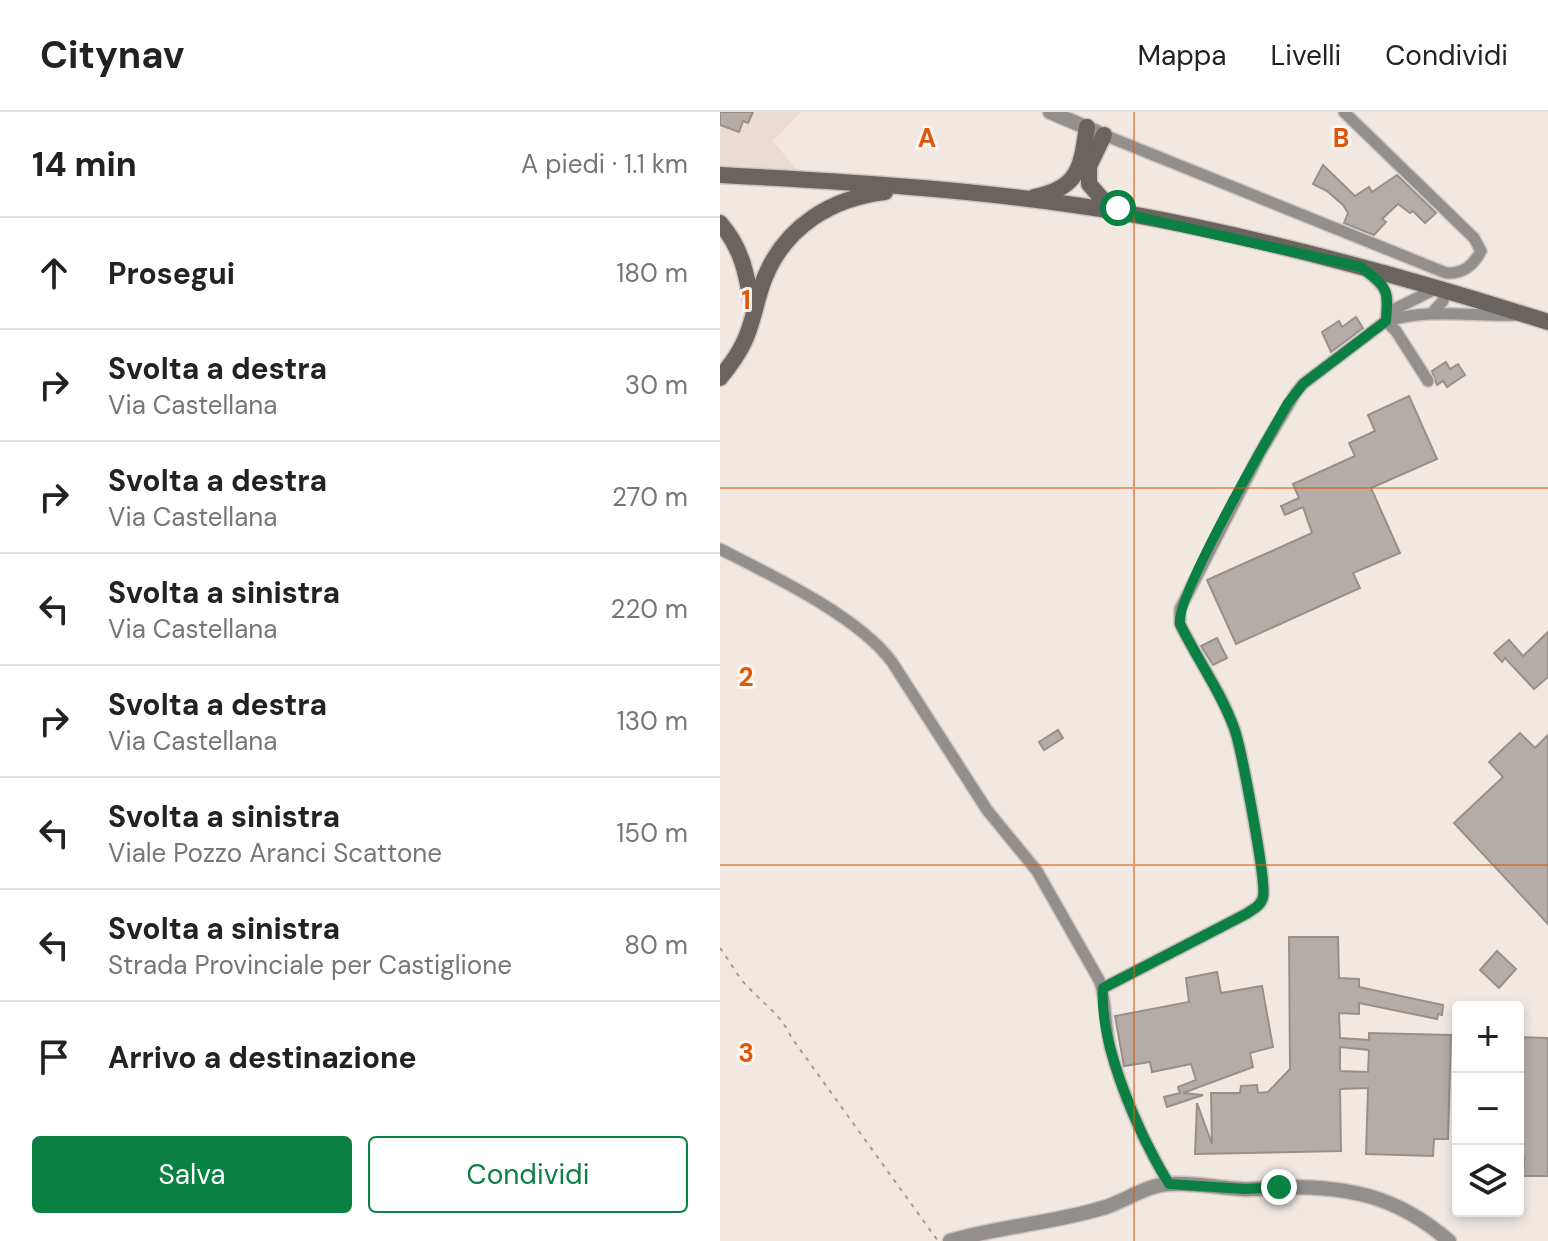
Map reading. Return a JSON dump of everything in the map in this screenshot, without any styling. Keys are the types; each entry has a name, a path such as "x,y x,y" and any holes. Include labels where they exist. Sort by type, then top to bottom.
{"main road":[{"path":"1020,198 1055,192 1069,183 1079,170 1087,127"},
{"path":"1104,135 1089,166 1089,184 1103,200 1125,214"},
{"path":"720,175 917,187 1125,214 1361,267 1439,287 1548,322"},
{"path":"720,378 744,342 766,275 793,234 815,215 856,197 917,187"},
{"path":"720,223 734,239 746,270 752,313"}],"street":[{"path":"1050,112 1446,273 1457,274 1466,270 1481,251 1474,238 1344,112"},
{"path":"1361,267 1384,286 1388,303 1386,321"},
{"path":"1103,988 1246,914 1262,902 1265,894 1262,868 1239,745 1226,709 1180,624 1180,609 1288,403 1303,384 1386,321 1409,299 1439,287 1444,294 1443,301 1432,313"},
{"path":"1386,321 1432,313 1528,315"},
{"path":"1386,321 1396,331 1428,381"},
{"path":"720,549 806,595 852,625 884,651 987,810 1037,871 1103,988 1103,1013 1110,1047 1152,1154 1169,1184"},
{"path":"950,1241 994,1228 1107,1207 1150,1188 1169,1184 1245,1189 1353,1190 1381,1198 1406,1211 1449,1241"}],"path":[{"path":"720,948 749,988 787,1027 791,1037 938,1241"}],"shaded area":[{"path":"720,112 801,112 773,141 796,169 720,169"}],"building":[{"path":"720,112 753,112 748,123 743,121 739,132 720,125"},
{"path":"1323,165 1355,196 1369,187 1372,192 1397,175 1436,213 1425,223 1413,211 1410,213 1398,204 1382,219 1386,222 1374,235 1344,223 1348,213 1343,205 1313,184"},
{"path":"1356,317 1363,328 1331,352 1322,332 1339,321 1342,327"},
{"path":"1446,362 1450,369 1458,364 1465,375 1447,387 1443,381 1437,385 1432,371"},
{"path":"1409,396 1437,459 1371,488 1400,553 1353,573 1360,588 1236,644 1207,580 1312,533 1303,507 1285,515 1281,506 1299,498 1293,484 1355,456 1349,443 1375,431 1368,415"},
{"path":"1548,632 1548,677 1534,689 1505,658 1502,662 1494,653 1509,640 1523,656"},
{"path":"1217,638 1227,658 1213,665 1201,646"},
{"path":"1058,730 1063,738 1044,750 1039,742"},
{"path":"1520,733 1535,748 1548,735 1548,924 1454,823 1503,777 1489,762"},
{"path":"1289,937 1338,937 1339,978 1359,979 1359,987 1443,1005 1442,1015 1438,1014 1437,1019 1359,1003 1359,1014 1339,1013 1340,1038 1369,1040 1369,1033 1451,1035 1448,1139 1434,1139 1433,1156 1366,1154 1368,1088 1340,1089 1341,1151 1195,1154 1197,1103 1212,1144 1211,1093 1240,1093 1241,1086 1257,1085 1258,1093 1268,1092 1290,1069","holes":["1340,1047 1369,1050 1368,1072 1340,1071"]},
{"path":"1497,951 1516,969 1499,988 1480,970"},
{"path":"1217,972 1221,993 1262,986 1273,1047 1250,1053 1253,1067 1183,1093 1203,1095 1167,1107 1164,1097 1180,1093 1178,1087 1196,1080 1191,1064 1152,1072 1150,1062 1124,1066 1115,1016 1189,1002 1186,978"},
{"path":"1524,1037 1548,1038 1548,1176 1524,1176"}],"route":[{"path":"1118,208 1125,214 1361,267 1384,286 1388,303 1386,321 1303,384 1288,403 1180,609 1180,624 1234,727 1262,868 1265,894 1262,902 1246,914 1103,988 1103,1013 1110,1047 1152,1154 1169,1184 1245,1189 1279,1187"}]}
